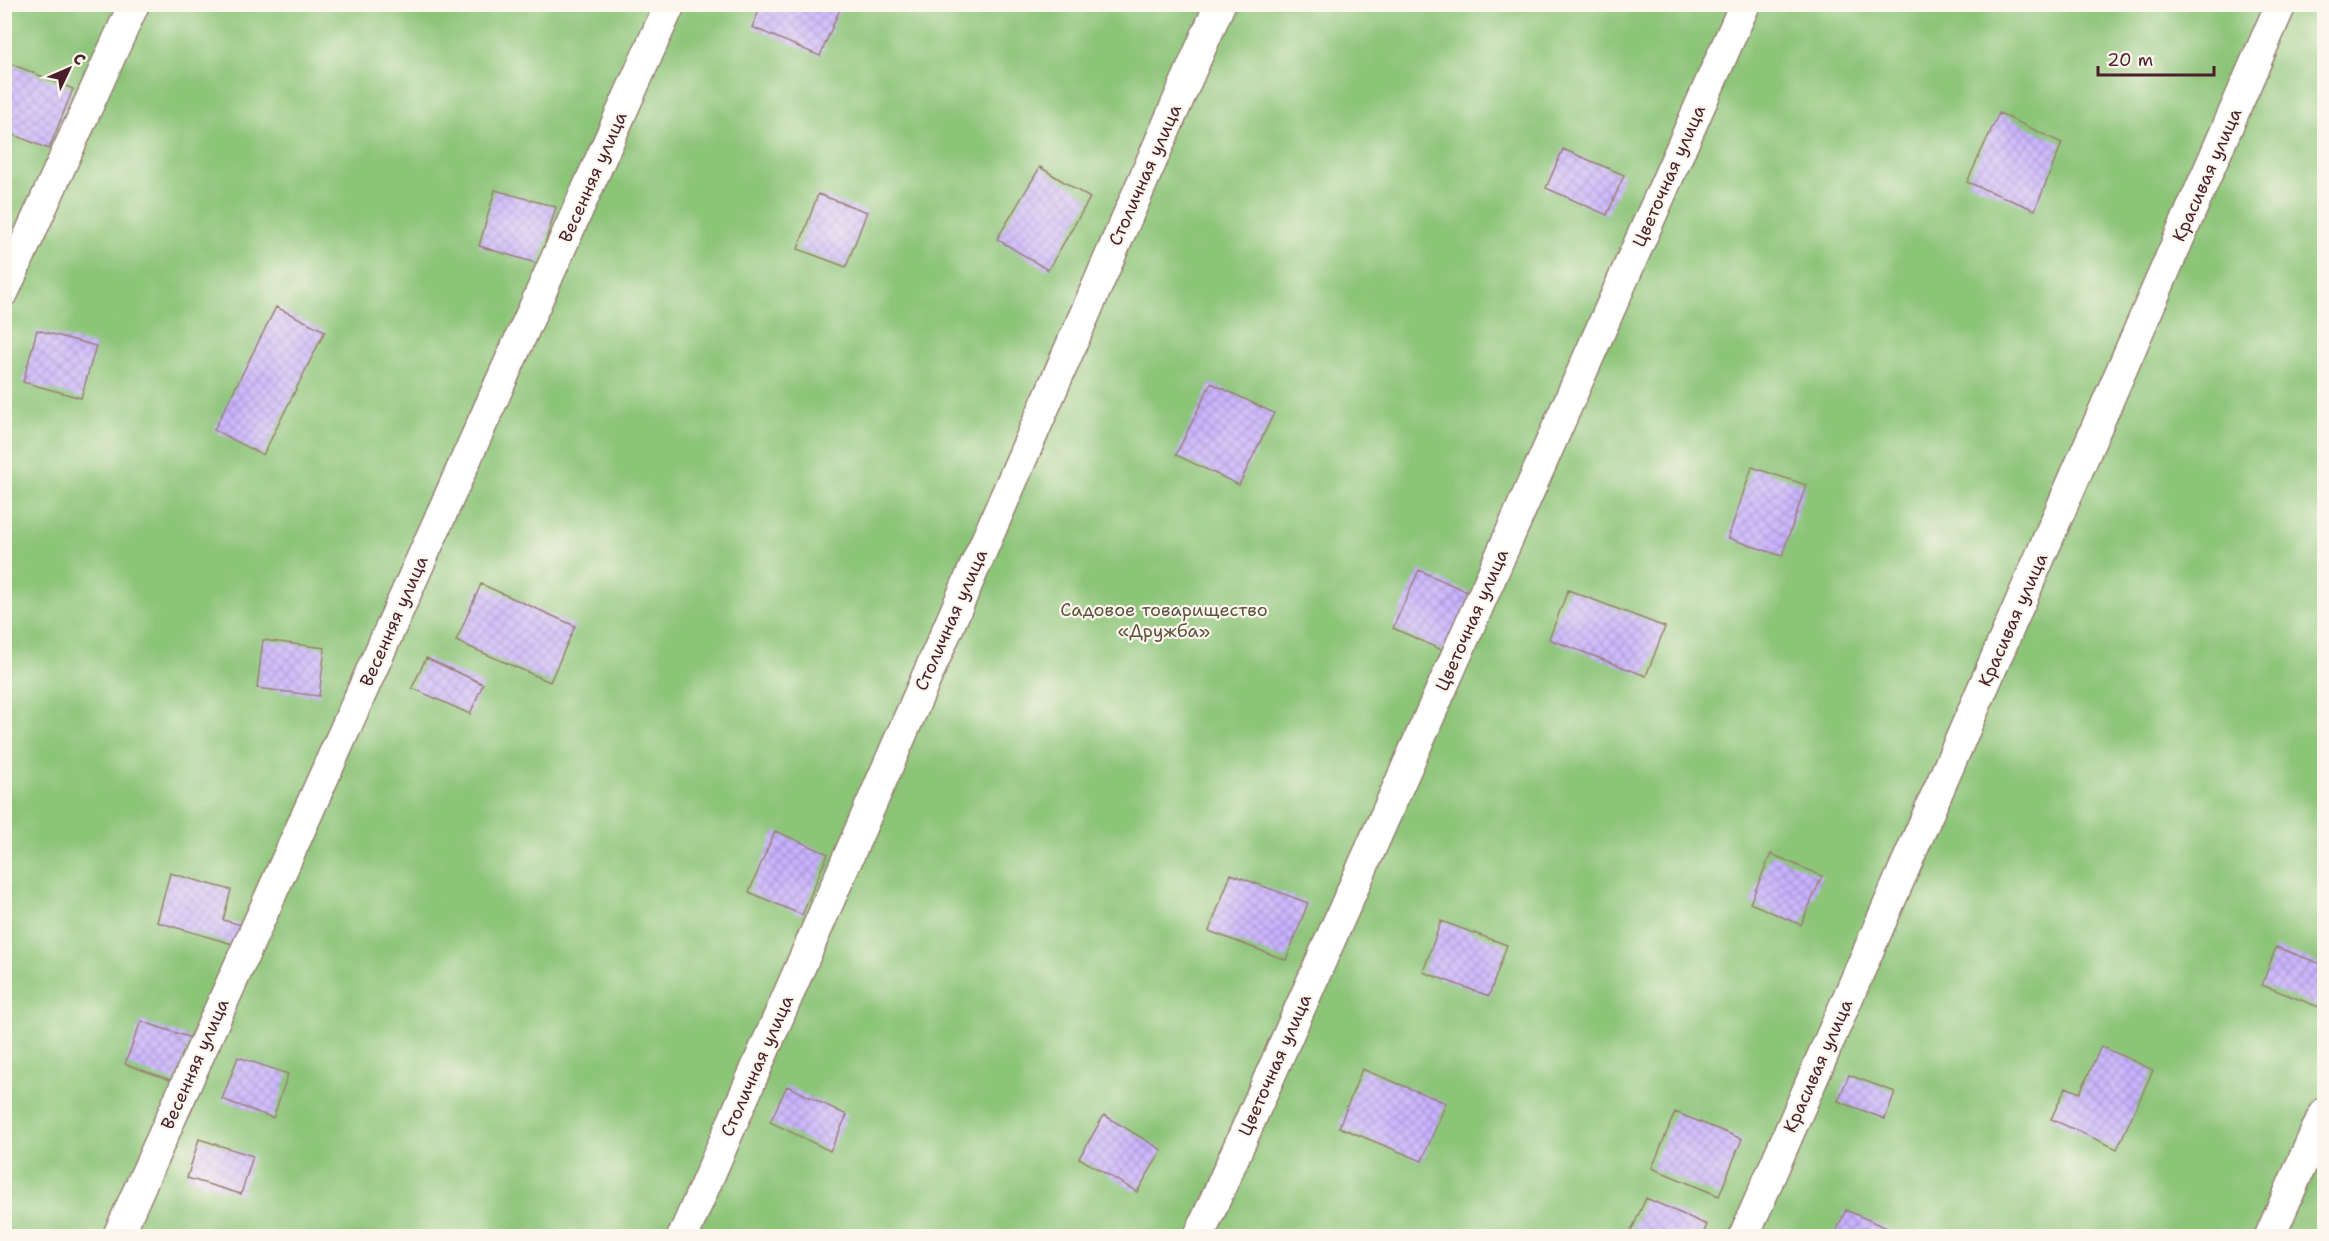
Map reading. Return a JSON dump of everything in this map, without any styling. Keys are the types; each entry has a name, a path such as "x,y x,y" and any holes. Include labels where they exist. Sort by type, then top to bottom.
{"street":[{"path":"4,291 134,4"},
{"name":"Весенняя улица","path":"118,1236 670,4"},
{"name":"Столичная улица","path":"683,1236 1220,4"},
{"name":"Цветочная улица","path":"1199,1236 1744,4"},
{"name":"Красивая улица","path":"1744,1236 2281,4"},
{"path":"2270,1236 2325,1113"}],"green space":[{"name":"Садовое товарищество «Дружба»","path":"5,5 2324,5 2324,1236 5,1236"}],"building":[{"path":"762,4 842,4 820,56 752,27"},
{"path":"4,61 73,89 49,149 4,131"},
{"path":"1999,113 2062,143 2035,210 1967,182"},
{"path":"1563,149 1624,175 1607,215 1546,188"},
{"path":"1040,167 1090,198 1048,270 997,239"},
{"path":"495,190 556,207 539,264 479,246"},
{"path":"818,194 867,212 846,267 798,249"},
{"path":"276,307 325,331 263,455 214,430"},
{"path":"37,330 96,346 81,398 23,382"},
{"path":"1211,383 1274,413 1239,485 1176,455"},
{"path":"1752,467 1806,485 1782,556 1728,538"},
{"path":"1419,570 1472,594 1446,652 1393,628"},
{"path":"481,584 575,626 550,682 456,641"},
{"path":"1568,590 1665,627 1646,676 1549,639"},
{"path":"263,640 325,648 319,696 257,688"},
{"path":"426,658 483,684 470,714 412,688"},
{"path":"775,831 828,854 802,915 749,892"},
{"path":"1771,854 1822,876 1801,925 1750,903"},
{"path":"170,873 231,890 223,920 249,927 243,947 157,922"},
{"path":"1231,874 1308,903 1286,960 1209,931"},
{"path":"1441,921 1507,945 1489,996 1423,972"},
{"path":"2276,947 2324,965 2324,1009 2262,985"},
{"path":"141,1021 191,1038 176,1082 125,1064"},
{"path":"2101,1046 2153,1070 2117,1149 2051,1119 2066,1087 2080,1093"},
{"path":"238,1057 288,1074 273,1118 222,1099"},
{"path":"1362,1069 1446,1103 1422,1161 1339,1127"},
{"path":"1849,1075 1895,1092 1885,1119 1838,1101"},
{"path":"787,1086 847,1115 830,1151 770,1122"},
{"path":"1675,1112 1742,1139 1719,1196 1652,1168"},
{"path":"1104,1115 1162,1150 1137,1192 1079,1158"},
{"path":"199,1139 253,1156 241,1194 187,1178"},
{"path":"1646,1198 1707,1225 1702,1236 1629,1236"},
{"path":"1846,1210 1905,1236 1834,1236"}]}
